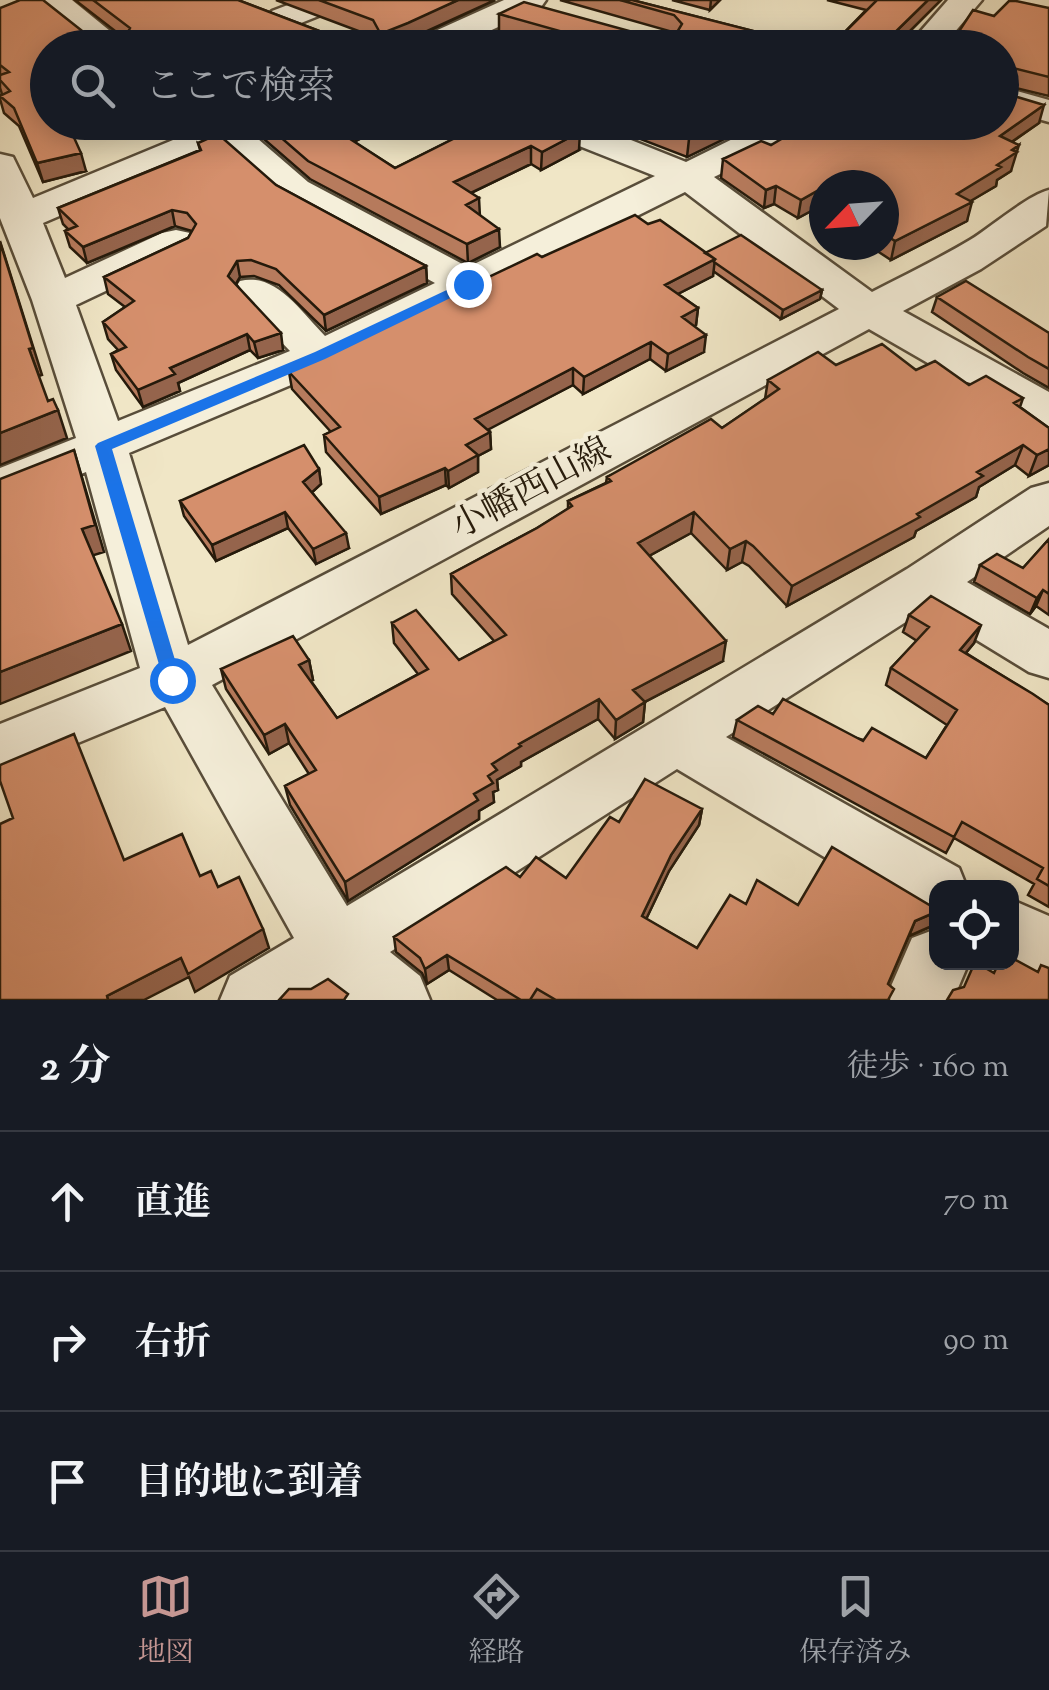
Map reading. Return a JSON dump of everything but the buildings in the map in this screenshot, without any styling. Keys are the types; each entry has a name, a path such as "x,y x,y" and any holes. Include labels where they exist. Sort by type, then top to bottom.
{"street":[{"path":"52,0 92,30"},
{"path":"284,18 330,0"},
{"path":"938,30 966,0"},
{"path":"253,6 315,30"},
{"path":"473,30 537,6"},
{"path":"1019,103 1049,111"},
{"path":"20,218 196,140"},
{"path":"245,140 294,190 468,284"},
{"path":"597,140 688,176 870,311 1049,412"},
{"path":"0,488 320,356 761,140"},
{"path":"0,166 53,300 103,446 174,679 336,948 396,1000"},
{"name":"小幡西山線","path":"0,750 174,679 966,260 1032,218 1049,202"},
{"path":"53,300 176,242"},
{"path":"255,290 320,356"},
{"path":"254,1000 926,584 1049,501"},
{"path":"926,584 1049,656"},
{"path":"675,738 929,885"},
{"path":"1019,934 1049,951"},
{"path":"919,1000 932,970"}],"route":[{"path":"172,680 103,446 320,356 468,284"}]}
